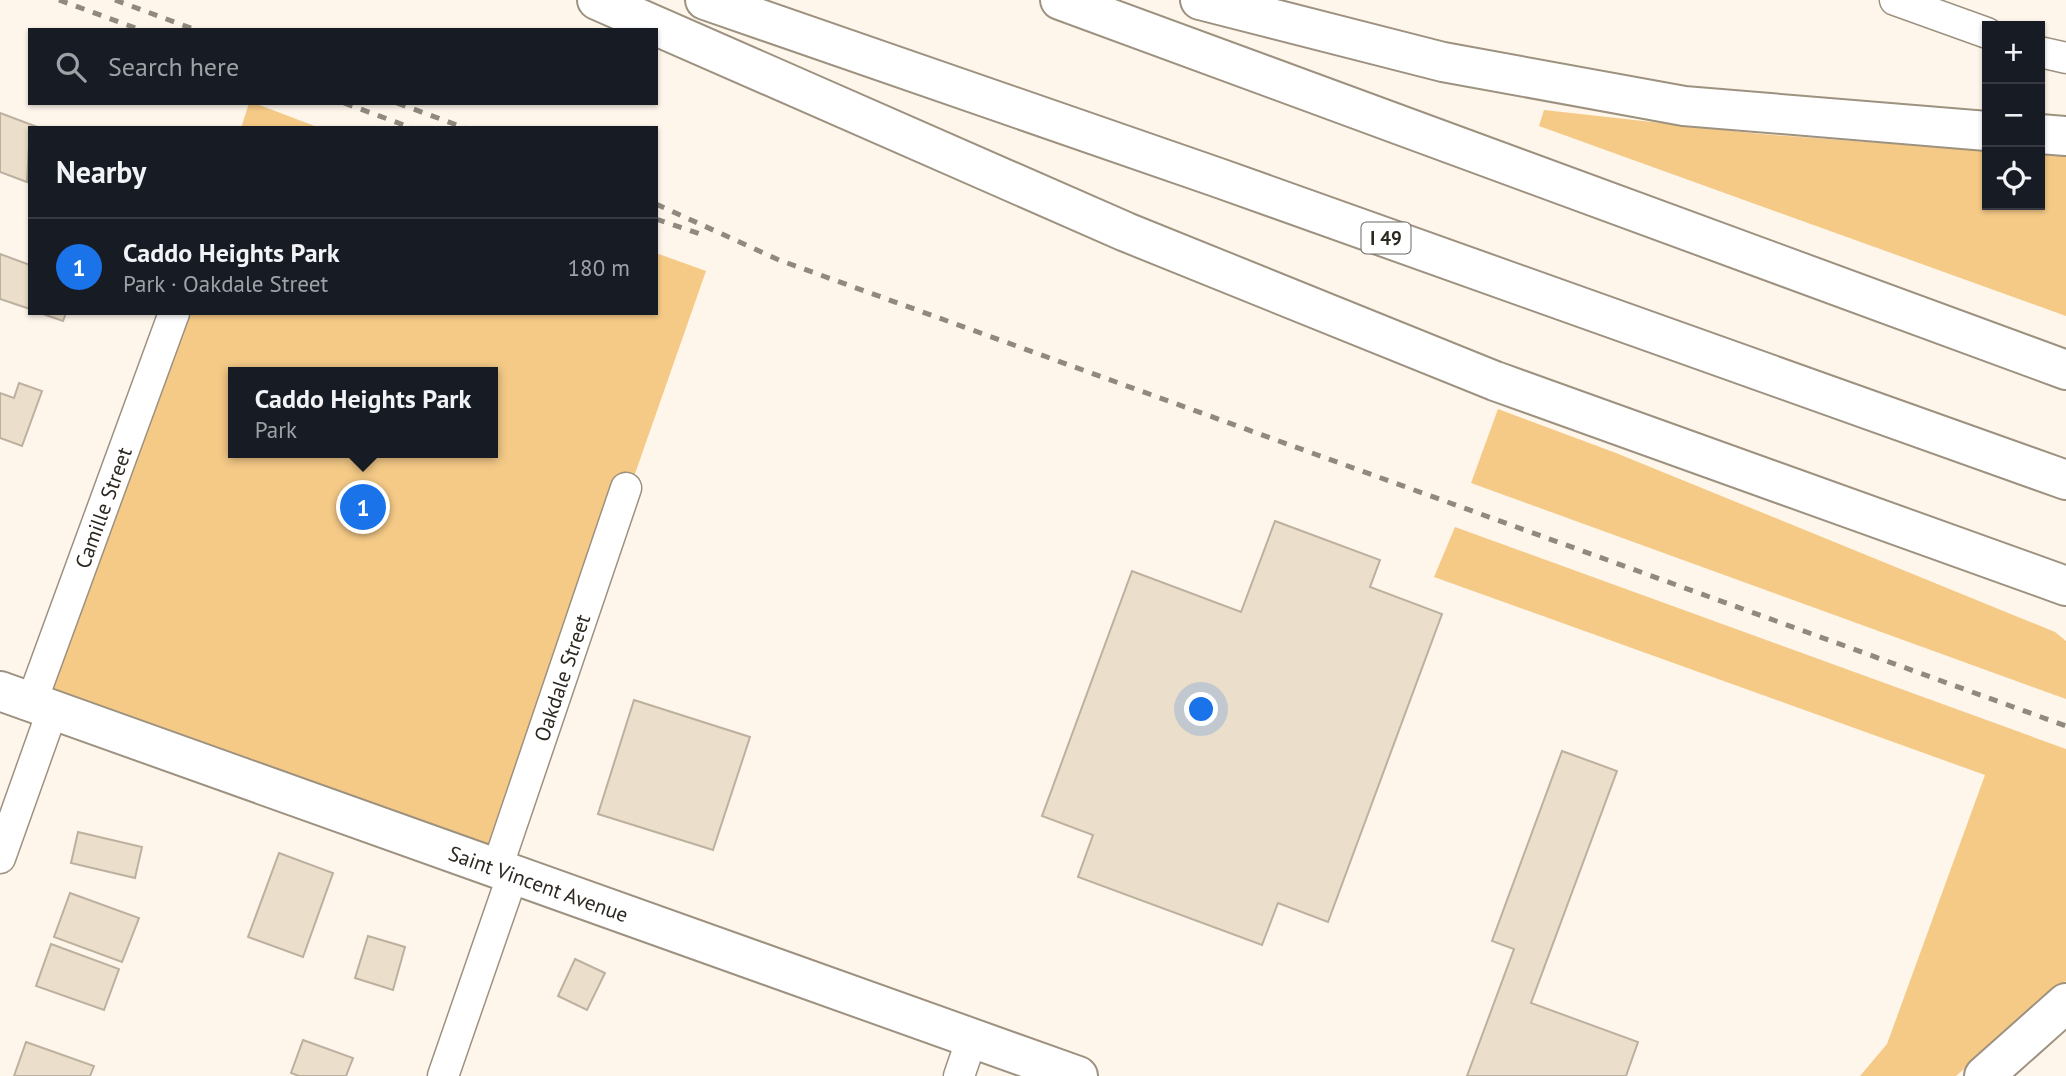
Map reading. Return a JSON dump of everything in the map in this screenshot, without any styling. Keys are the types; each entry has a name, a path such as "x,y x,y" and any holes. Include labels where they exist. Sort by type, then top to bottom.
{"main road":[{"path":"597,0 1126,232 1495,381 2059,586"},
{"name":"I 49","path":"705,0 1219,178 2066,480"},
{"path":"1060,0 1771,264 2066,370"},
{"path":"1200,0 1443,62 1684,106 1982,131"},
{"path":"2045,134 2066,136"},
{"name":"Saint Vincent Avenue","path":"29,700 1078,1076"},
{"path":"1984,1076 2066,1003"}],"street":[{"path":"1895,0 1982,31"},
{"path":"2045,52 2066,58"},
{"name":"Camille Street","path":"0,858 29,700 173,315"},
{"name":"Oakdale Street","path":"443,1076 626,488"},
{"path":"959,1076 972,1038"}],"shaded area":[{"path":"248,105 259,105 315,126 242,126"},
{"path":"1544,110 1761,134 1982,151 1982,210 2045,210 2045,154 2066,155 2066,316 1539,126"},
{"path":"658,254 706,271 497,868 32,701 173,315 658,315"},
{"path":"1498,409 1616,453 2055,632 2066,641 2066,699 1471,483"},
{"path":"1455,527 2066,749 2066,981 1956,1076 1860,1076 1887,1044 1985,775 1434,577"}],"building":[{"path":"0,113 35,126 28,126 27,182 0,172"},
{"path":"0,254 28,264 28,308 0,299"},
{"path":"46,315 65,315 63,321"},
{"path":"19,383 42,391 22,446 0,438 0,393 14,398"},
{"path":"1275,521 1380,560 1370,587 1442,614 1328,922 1278,903 1262,945 1078,877 1093,835 1042,816 1132,571 1241,612"},
{"path":"634,700 750,737 713,850 598,814"},
{"path":"1562,751 1617,771 1531,1003 1638,1042 1626,1076 1467,1076 1514,949 1492,941"},
{"path":"78,832 142,847 135,878 71,863"},
{"path":"279,853 333,873 303,957 248,937"},
{"path":"70,893 139,918 122,962 54,937"},
{"path":"368,936 405,947 393,990 355,978"},
{"path":"51,944 119,969 104,1010 36,986"},
{"path":"575,959 605,973 587,1010 558,996"},
{"path":"303,1040 353,1058 346,1076 299,1076 291,1073"},
{"path":"26,1042 94,1066 90,1076 14,1076"}],"railway":[{"path":"59,0 136,28"},
{"path":"115,0 191,28"},
{"path":"349,105 407,126"},
{"path":"402,105 460,126"},
{"path":"658,205 779,260 2066,726"},
{"path":"658,220 706,236"}],"place":[{"name":"Caddo Heights Park","path":"363,507"}]}
